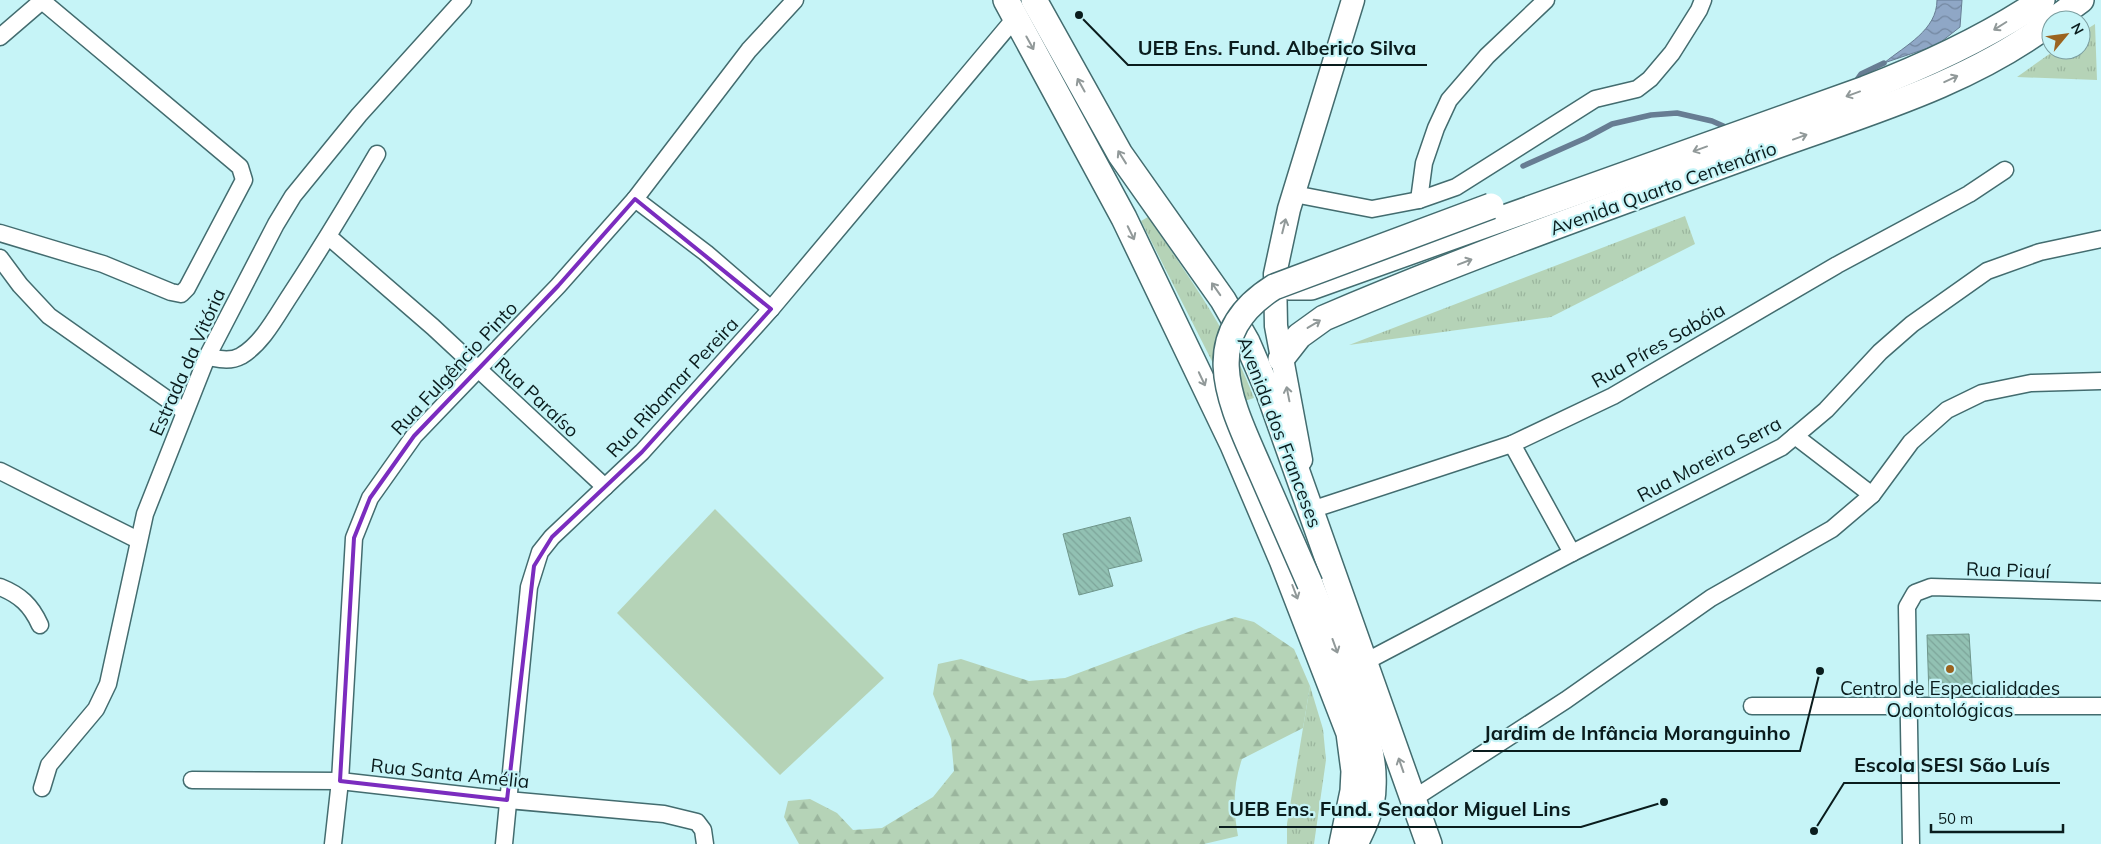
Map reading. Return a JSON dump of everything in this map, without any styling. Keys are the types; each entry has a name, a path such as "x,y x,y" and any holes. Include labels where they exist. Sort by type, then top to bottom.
{"main road":[{"name":"Avenida dos Franceses","path":"1034,0 1120,154 1214,287 1239,327 1269,393 1429,844"},
{"path":"1311,510 1281,359 1274,307 1275,274 1277,256 1294,194 1353,0"},
{"name":"Avenida Quarto Centenário","path":"1281,359 1299,336 1324,318 1619,191 1913,71 1987,35 2042,0"},
{"path":"2067,10 2080,0"},
{"path":"1011,8 1128,226 1232,445 1282,560 1349,733 1354,771 1353,791 1342,844"},
{"name":"Avenida Quarto Centenário","path":"1275,274 1283,284 1289,287 1311,287 1619,191 1942,84 2002,54 2041,29"},
{"path":"1355,844 1370,809 1374,787 1372,762 1355,703 1310,584 1233,407 1226,373 1227,350 1231,332 1248,306 1274,287 1491,206 1619,191"}],"street":[{"path":"0,37 42,0 234,161 240,168 244,180 187,288 181,294 171,292 103,264 0,233"},
{"name":"Estrada da Vitória","path":"42,788 48,765 96,709 108,684 145,514 184,411 207,357 276,224 293,196 359,115 463,0"},
{"name":"Rua Fulgêncio Pinto","path":"333,844 340,781 354,538 370,498 414,436 558,286 634,199 750,50 795,0"},
{"path":"1418,200 1424,163 1436,128 1449,100 1487,56 1546,0"},
{"path":"1294,194 1372,209 1418,200 1456,187 1595,99 1637,89 1650,79 1672,53 1699,10 1703,0"},
{"name":"Rua Ribamar Pereira","path":"504,844 529,587 534,566 540,552 552,537 642,452 771,309 1011,8"},
{"path":"207,357 232,359 253,346 269,327 328,237 377,154"},
{"name":"Rua Píres Sabóia","path":"1311,510 1512,444 1613,396 1838,265 1969,194 2004,170"},
{"path":"634,199 706,253 771,309"},
{"name":"Rua Paraíso","path":"328,237 433,327 605,487"},
{"name":"Rua Moreira Serra","path":"1365,662 1572,553 1782,447 1826,410 1880,352 1912,324 1957,290 1988,271 2031,255 2101,239"},
{"path":"0,258 20,285 50,316 184,411"},
{"path":"1413,799 1566,700 1710,598 1832,529 1872,495 1911,442 1947,410 1982,393 2030,383 2101,381"},
{"path":"1795,436 1872,495"},
{"path":"1512,444 1572,553"},
{"path":"0,471 138,540"},
{"path":"0,587 23,599 33,609 40,625"},
{"name":"Rua Piauí","path":"1909,706 1907,607 1915,593 1932,587 2101,592"},
{"path":"1752,706 2101,706"},
{"path":"1909,706 1911,844"},
{"name":"Rua Santa Amélia","path":"192,780 340,781 507,800 664,814 694,820 701,826 705,844"}],"highlighted area":[{"path":"635,199 771,309 642,452 552,537 534,566 507,800 340,781 354,538 370,498 414,436 558,286"}],"green space":[{"path":"2095,24 2097,80 2017,77 2041,60 2091,60 2091,27"},
{"path":"1685,216 1695,244 1551,317 1349,345"},
{"path":"1148,217 1207,304 1233,350 1254,398 1241,402 1222,381 1141,221"},
{"path":"715,509 884,678 780,775 617,613"},
{"path":"1235,617 1254,622 1294,649 1310,686 1303,728 1242,759 1235,797 1238,836 1204,844 799,844 784,817 788,801 810,799 837,813 853,830 882,828 933,797 954,771 951,739 933,694 938,664 961,659 1029,681 1065,678 1199,628"},
{"path":"1310,686 1323,729 1326,760 1314,844 1287,844 1287,824"}],"water":[{"path":"1937,0 1962,0 1960,27 1937,45 1884,63 1919,36 1926,28 1936,11"}],"building":[{"path":"1130,517 1142,561 1108,569 1113,586 1079,595 1063,534"},
{"name":"Centro de Especialidades Odontológicas","path":"1969,634 1973,696 1929,696 1927,635"}],"waterway":[{"path":"1854,84 1861,74 1884,63"},
{"path":"1523,166 1586,138 1612,124 1651,115 1677,113 1712,121 1730,129"}],"place":[{"name":"UEB Ens. Fund. Alberico Silva","path":"1079,15"},
{"name":"Centro de Especialidades Odontológicas","path":"1950,669"},
{"name":"Jardim de Infância Moranguinho","path":"1820,671"},
{"name":"UEB Ens. Fund. Senador Miguel Lins","path":"1664,802"},
{"name":"Escola SESI São Luís","path":"1814,831"}]}
